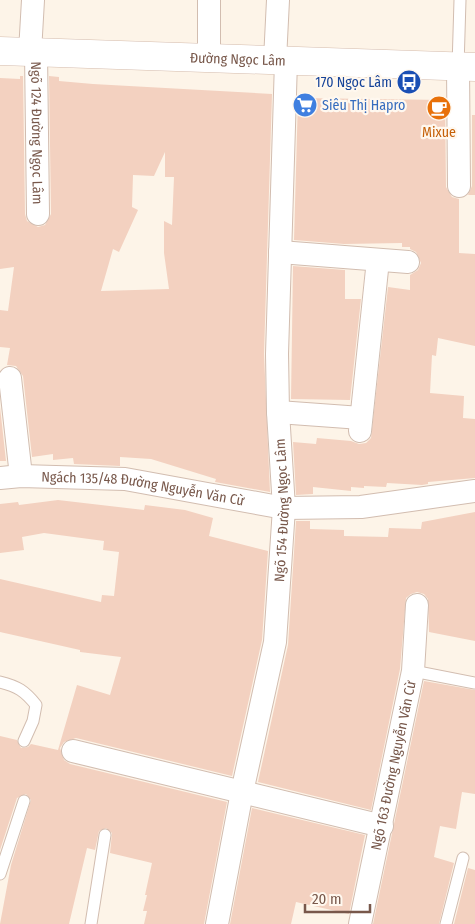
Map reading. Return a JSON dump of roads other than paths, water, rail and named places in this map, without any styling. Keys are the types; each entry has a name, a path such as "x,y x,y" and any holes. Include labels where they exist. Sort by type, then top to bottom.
{"main road":[{"name":"Đường Ngọc Lâm","path":"0,51 466,67"}],"street":[{"name":"Ngõ 124 Đường Ngọc Lâm","path":"33,0 38,214"},
{"path":"209,0 209,59"},
{"name":"Ngõ 154 Đường Ngọc Lâm","path":"217,924 242,792 275,642 284,508 278,412 280,60 278,0"},
{"path":"459,186 466,67"},
{"path":"280,252 408,262"},
{"path":"278,412 360,425 378,260"},
{"path":"10,378 10,477"},
{"name":"Ngách 135/48 Đường Nguyễn Văn Cừ","path":"10,477 125,479 284,508 361,507 475,491"},
{"name":"Ngõ 163 Đường Nguyễn Văn Cừ","path":"360,924 413,671 417,605"},
{"path":"73,752 382,826"}],"lane":[{"path":"460,0 466,67"},
{"path":"413,671 475,683"},
{"path":"0,682 18,686 27,693 36,706 33,721 24,741"},
{"path":"0,874 24,801"},
{"path":"90,924 105,835"},
{"path":"446,924 462,858"}],"place":[{"name":"170 Ngọc Lâm","path":"409,82"},
{"name":"Siêu Thị Hapro","path":"305,105"},
{"name":"Mixue","path":"439,108"}]}
